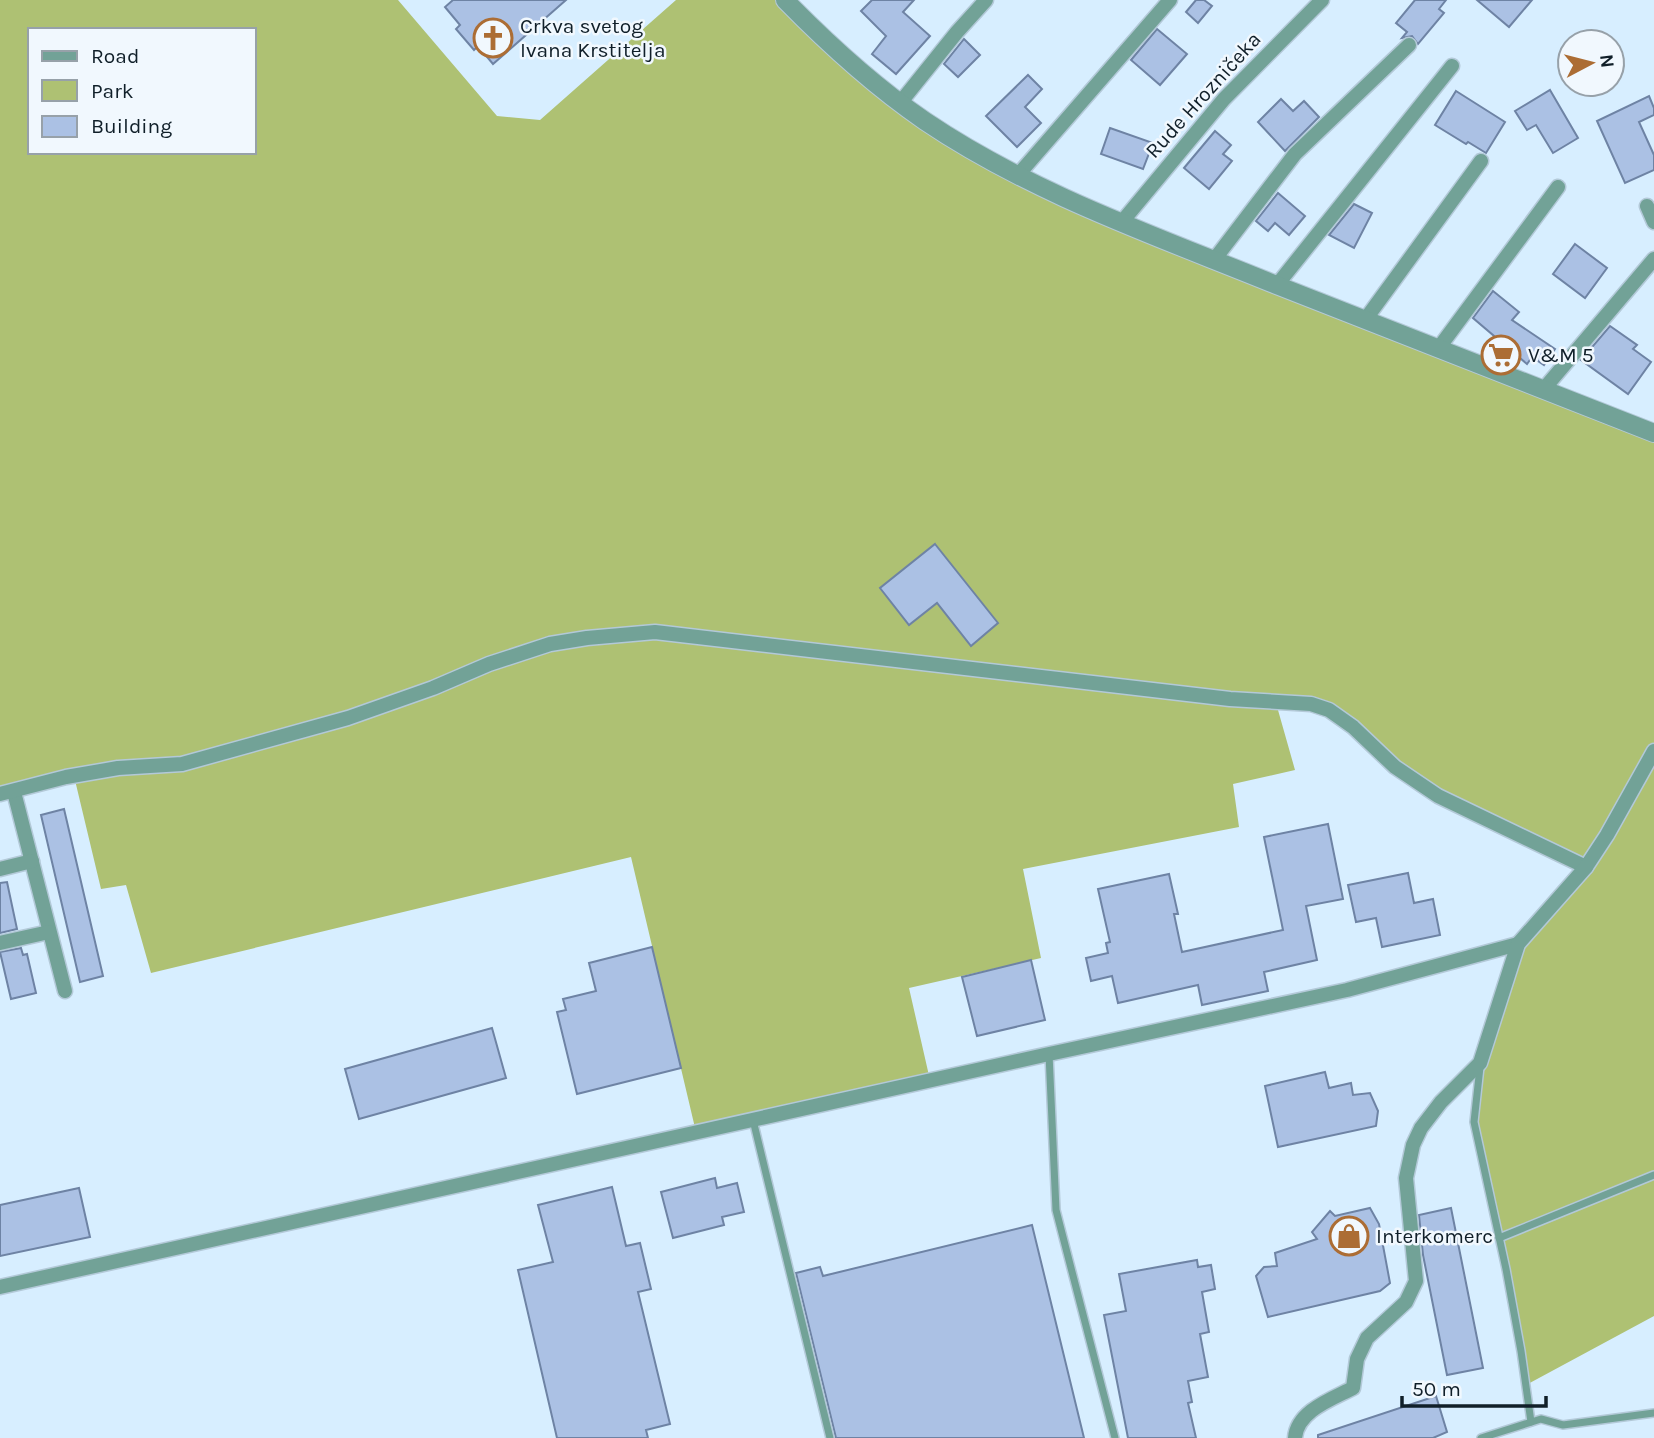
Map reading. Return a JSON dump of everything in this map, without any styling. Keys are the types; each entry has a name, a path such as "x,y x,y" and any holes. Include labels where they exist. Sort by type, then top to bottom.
{"street":[{"path":"785,0 823,38 900,103 964,145 1018,175 1121,223 1654,433"},
{"path":"900,103 986,0"},
{"path":"1018,175 1170,0"},
{"name":"Rude Hrozničeka","path":"1121,223 1224,99 1322,0"},
{"path":"1214,260 1295,153 1409,45"},
{"path":"1277,285 1451,66"},
{"path":"1365,320 1481,161"},
{"path":"1438,349 1558,187"},
{"path":"1647,206 1654,222"},
{"path":"1543,390 1654,259"},
{"path":"65,991 32,861 7,793 66,777 118,768 181,764 348,718 433,688 489,664 550,644 655,632 1230,699 1311,704 1329,710 1353,727 1395,767 1438,796 1586,867"},
{"path":"1295,1438 1296,1430 1306,1415 1353,1388 1357,1359 1367,1338 1406,1302 1416,1280 1406,1178 1412,1145 1441,1102 1480,1063 1518,944 1586,867 1654,751"},
{"path":"0,869 32,861"},
{"path":"0,943 49,932"},
{"path":"0,1287 1347,990 1518,944"}],"lane":[{"path":"1049,1054 1056,1210 1115,1438"},
{"path":"1480,1063 1474,1122 1521,1351 1531,1422"},
{"path":"752,1120 830,1438"},
{"path":"1499,1238 1654,1175"},
{"path":"1481,1438 1541,1419 1563,1425 1654,1413"}],"green space":[{"path":"0,0 398,0 497,116 540,120 676,0 784,0 963,148 1654,436 1654,1316 1526,1385 1474,1122 1480,1063 1518,944 1585,866 1438,796 1329,710 1276,703 1295,770 1233,784 1239,827 1023,869 1041,958 909,988 930,1080 696,1132 631,857 151,973 126,885 101,889 74,776 0,794"}],"building":[{"name":"Crkva svetog Ivana Krstitelja","path":"453,0 566,0 493,64 478,46 474,50 456,29 460,25 445,7"},
{"path":"872,0 914,0 903,12 930,36 896,74 872,54 886,36 861,11"},
{"path":"1196,0 1204,0 1212,6 1198,23 1186,12"},
{"path":"1415,0 1446,0 1439,9 1444,13 1418,44 1412,36 1402,38 1407,32 1396,23"},
{"path":"1477,0 1532,0 1509,27"},
{"path":"1157,29 1187,54 1160,85 1131,60"},
{"path":"964,39 980,55 958,77 944,64"},
{"path":"1028,75 1042,89 1025,107 1041,123 1017,147 986,116"},
{"path":"1550,90 1578,138 1553,153 1536,125 1527,130 1515,111"},
{"path":"1456,91 1505,122 1486,153 1435,125"},
{"path":"1649,96 1654,115 1639,122 1654,155 1654,170 1625,183 1597,121"},
{"path":"1281,99 1293,111 1304,101 1319,117 1285,151 1258,122"},
{"path":"1110,128 1153,143 1143,169 1101,154"},
{"path":"1215,131 1231,145 1223,154 1232,161 1209,189 1184,168"},
{"path":"1278,193 1305,216 1289,235 1275,223 1268,231 1256,221"},
{"path":"1354,204 1372,213 1354,248 1329,235"},
{"path":"1575,244 1607,268 1585,298 1553,274"},
{"path":"1493,291 1519,312 1512,320 1555,349 1544,365 1532,357 1527,364 1473,318"},
{"path":"1610,326 1637,345 1633,349 1651,362 1628,394 1581,360"},
{"path":"935,544 998,623 971,646 937,603 909,625 880,588"},
{"path":"64,809 103,976 80,982 41,815"},
{"path":"1328,824 1343,899 1306,906 1317,960 1264,972 1268,991 1202,1005 1198,985 1118,1003 1112,976 1091,981 1086,958 1108,953 1106,943 1110,942 1098,889 1169,874 1178,914 1174,914 1182,952 1283,930 1264,837"},
{"path":"1408,873 1414,903 1433,899 1440,935 1382,947 1376,918 1356,922 1348,885"},
{"path":"7,882 17,929 0,933 0,883"},
{"path":"652,947 681,1068 577,1094 557,1012 566,1010 563,999 596,991 589,963"},
{"path":"21,948 23,955 27,954 36,993 11,999 0,952"},
{"path":"1031,960 1045,1020 977,1036 962,977"},
{"path":"492,1028 506,1078 359,1119 345,1069"},
{"path":"1325,1072 1329,1088 1351,1083 1353,1095 1370,1093 1378,1111 1376,1126 1278,1147 1265,1086"},
{"path":"715,1178 717,1188 737,1183 744,1212 722,1217 724,1225 673,1238 661,1192"},
{"path":"612,1187 626,1246 640,1243 651,1289 638,1292 670,1424 646,1430 648,1438 557,1438 518,1270 553,1262 538,1205"},
{"path":"79,1188 90,1237 0,1256 0,1205"},
{"path":"1370,1208 1379,1224 1390,1283 1380,1291 1268,1317 1256,1276 1264,1267 1277,1266 1275,1253 1317,1239 1312,1232 1330,1211 1335,1216"},
{"path":"1451,1208 1483,1368 1447,1375 1423,1255 1419,1215"},
{"path":"1032,1225 1084,1438 836,1438 796,1273 820,1267 823,1276"},
{"path":"1197,1260 1198,1267 1211,1265 1215,1289 1202,1292 1209,1332 1200,1334 1208,1377 1188,1381 1192,1402 1188,1403 1196,1438 1128,1438 1104,1315 1126,1311 1119,1274"},
{"path":"1436,1396 1447,1432 1433,1438 1318,1438 1318,1435"}],"place":[{"name":"Crkva svetog Ivana Krstitelja","path":"493,38"},
{"name":"V&M 5","path":"1501,355"},
{"name":"Interkomerc","path":"1349,1236"}]}
